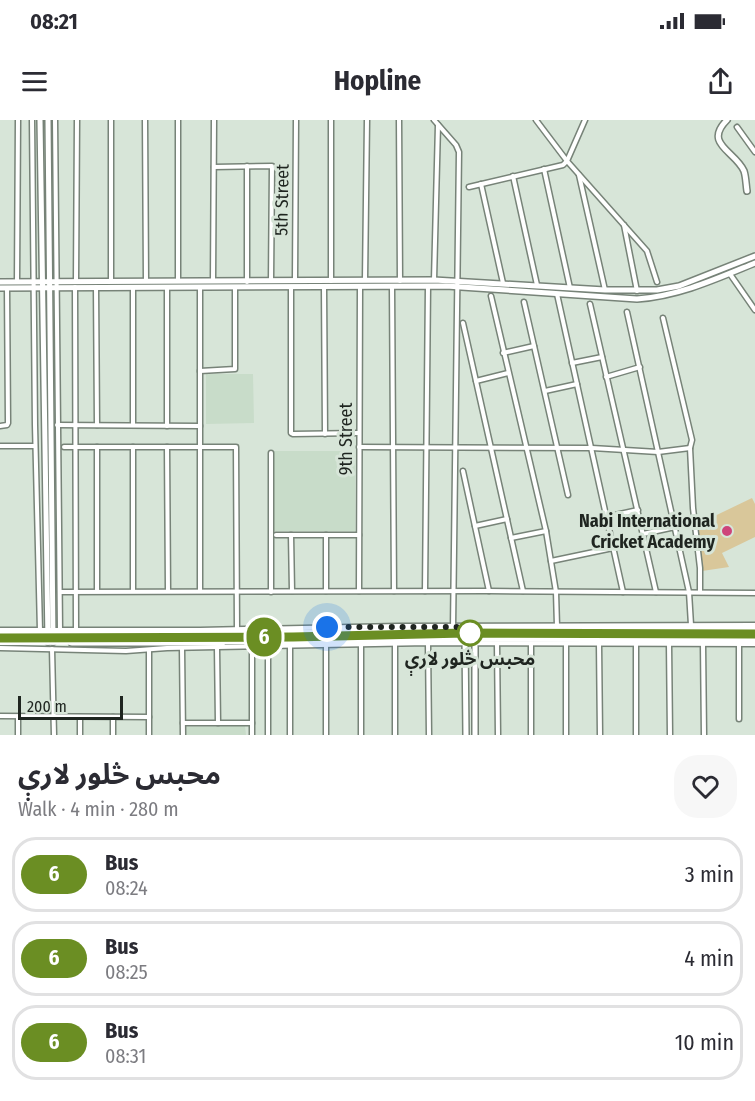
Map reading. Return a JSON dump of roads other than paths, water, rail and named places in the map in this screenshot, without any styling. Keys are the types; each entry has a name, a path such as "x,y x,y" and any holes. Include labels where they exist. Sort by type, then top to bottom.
{"highway":[{"path":"453,632 465,641 755,639"},
{"path":"0,640 50,638 293,642 453,632 739,639 755,634"}],"street":[{"path":"17,282 18,120"},
{"path":"32,120 35,446 40,631"},
{"path":"40,120 41,285 54,735"},
{"path":"48,120 57,425 60,630"},
{"path":"50,638 55,120"},
{"path":"76,628 77,120"},
{"path":"111,120 111,281"},
{"path":"145,120 146,281"},
{"path":"178,120 178,281"},
{"path":"213,282 214,120"},
{"name":"5th Street","path":"297,120 291,433 325,434"},
{"path":"331,120 331,281"},
{"path":"365,280 367,120"},
{"path":"399,120 400,280"},
{"path":"536,120 567,161 647,251 657,282"},
{"path":"469,187 563,165 567,161 585,120"},
{"path":"727,120 720,126 717,140 734,156 743,170 747,191"},
{"path":"434,280 436,122"},
{"path":"436,122 456,145 459,153 453,632"},
{"path":"737,126 755,152"},
{"path":"247,166 247,284"},
{"path":"214,167 272,166 272,281"},
{"path":"544,169 570,288"},
{"path":"579,174 605,290"},
{"path":"513,177 537,285"},
{"path":"481,184 503,283"},
{"path":"624,225 637,291"},
{"path":"76,284 96,287 235,287 272,281 324,287 392,287 503,283 637,291 679,286 755,256"},
{"path":"0,426 8,423 3,288 111,281 293,284 365,280 434,280 557,294 637,299 683,291 755,264"},
{"path":"730,273 755,310"},
{"path":"0,282 34,285"},
{"path":"425,591 428,286"},
{"path":"96,287 97,425"},
{"path":"133,287 133,426"},
{"path":"167,287 167,426"},
{"path":"200,287 200,591"},
{"path":"200,371 235,369 235,287"},
{"path":"324,287 325,434 359,433"},
{"name":"9th Street","path":"359,591 360,287"},
{"path":"392,287 394,591"},
{"path":"557,294 623,592"},
{"path":"490,296 546,531 556,592 557,626"},
{"path":"524,302 568,495"},
{"path":"590,304 656,592"},
{"path":"627,312 689,592 691,625"},
{"path":"663,318 692,440 690,448 693,508 700,568 700,592"},
{"path":"464,323 523,591"},
{"path":"503,353 534,346"},
{"path":"572,363 602,357"},
{"path":"606,377 639,367"},
{"path":"476,381 508,373"},
{"path":"545,391 577,384"},
{"path":"57,425 200,426"},
{"path":"0,446 35,446"},
{"path":"64,447 236,448 237,629"},
{"path":"97,447 97,591"},
{"path":"133,447 133,591"},
{"path":"167,447 168,591"},
{"path":"359,447 592,448 658,452 690,448"},
{"path":"271,453 271,592"},
{"path":"463,471 489,591"},
{"path":"606,517 638,510"},
{"path":"475,526 507,519"},
{"path":"643,534 675,527"},
{"path":"511,538 546,531"},
{"path":"276,535 359,535"},
{"path":"291,535 291,591"},
{"path":"326,535 326,591"},
{"path":"551,561 613,548"},
{"path":"60,592 755,592"},
{"path":"739,719 740,625"},
{"path":"50,638 60,630 76,628 453,632 557,626 755,625"},
{"path":"0,630 40,631 50,638"},
{"path":"0,648 50,638 149,651 182,648 361,646 465,641 466,735"},
{"path":"475,735 475,641 497,644 704,644 739,639 755,644"},
{"path":"394,644 395,735"},
{"path":"428,644 429,735"},
{"path":"497,644 498,735"},
{"path":"531,644 531,735"},
{"path":"566,644 566,735"},
{"path":"599,644 600,735"},
{"path":"636,644 636,735"},
{"path":"669,644 670,735"},
{"path":"704,644 704,735"},
{"path":"326,646 326,735"},
{"path":"361,646 361,735"},
{"path":"268,647 268,735"},
{"path":"290,647 290,735"},
{"path":"182,648 183,735"},
{"path":"217,648 218,723"},
{"path":"252,648 252,735"},
{"path":"149,651 149,735"},
{"path":"0,716 149,717"},
{"path":"18,717 18,735"},
{"path":"80,717 80,735"},
{"path":"113,717 113,735"},
{"path":"183,723 252,723"}],"place":[{"name":"Nabi International Cricket Academy","path":"727,531"},
{"name":"محبس څلور لارې","path":"470,633"}]}
